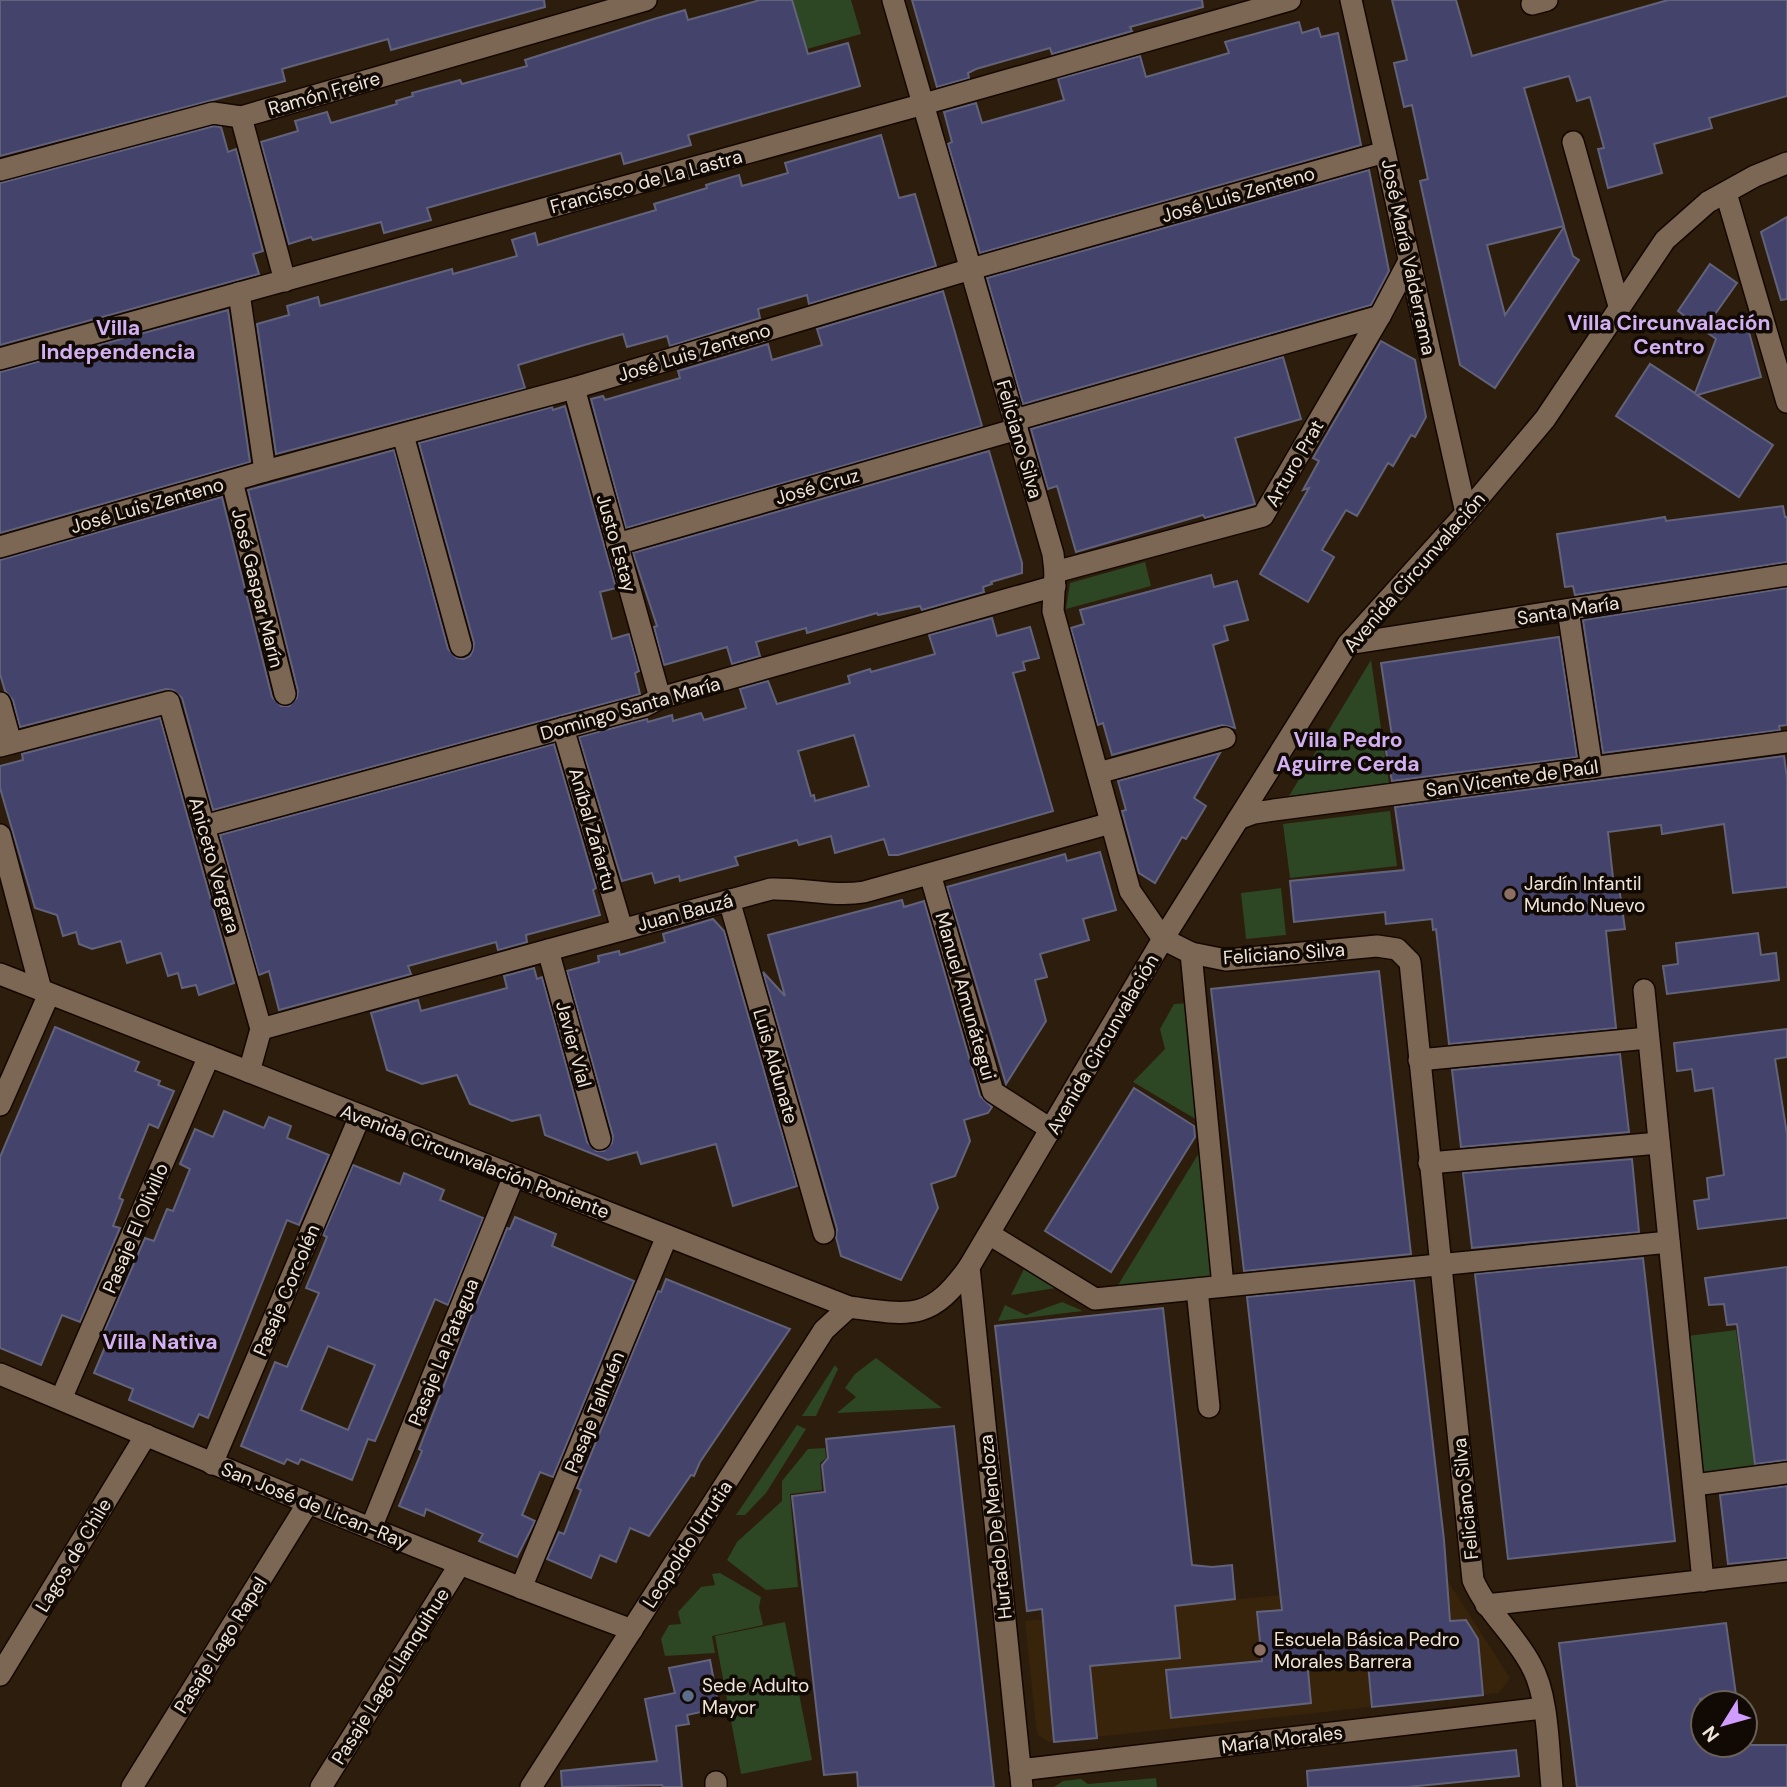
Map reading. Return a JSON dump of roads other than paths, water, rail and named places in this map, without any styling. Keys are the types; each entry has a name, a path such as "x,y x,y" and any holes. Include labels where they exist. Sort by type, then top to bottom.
{"street":[{"name":"Ramón Freire","path":"0,170 213,114 241,117 646,0"},
{"name":"Feliciano Silva","path":"893,0 1053,554 1053,611 1130,891 1163,939 1192,953 1226,960 1377,946 1397,949 1410,962 1473,1580 1486,1605 1532,1666 1539,1683 1552,1787"},
{"name":"Francisco de La Lastra","path":"0,359 1290,0"},
{"name":"José María Valderrama","path":"1352,0 1466,513"},
{"path":"241,117 285,281"},
{"path":"1573,142 1619,306"},
{"name":"José Luis Zenteno","path":"0,547 265,471 574,388 971,269 1385,152"},
{"name":"Avenida Circunvalación","path":"951,1292 1052,1130 1163,939 1349,644 1466,513 1545,419 1665,240 1708,202 1755,176 1787,163"},
{"path":"1726,192 1787,402"},
{"name":"Arturo Prat","path":"1055,579 1263,516 1380,316 1409,261"},
{"path":"239,293 265,471"},
{"name":"José Cruz","path":"617,544 1380,316"},
{"name":"Justo Estay","path":"574,388 660,698"},
{"path":"403,435 461,646"},
{"name":"José Gaspar Marín","path":"232,481 285,694"},
{"name":"Santa María","path":"1349,644 1787,575"},
{"name":"Domingo Santa María","path":"204,826 645,706 660,698 1055,579"},
{"path":"1568,610 1592,768"},
{"name":"Aniceto Vergara","path":"5,745 169,702 261,1029"},
{"path":"0,703 5,745"},
{"name":"Aníbal Zañartu","path":"563,728 622,929"},
{"path":"1097,773 1225,738"},
{"name":"San Vicente de Paúl","path":"1238,819 1254,813 1787,742"},
{"name":"Juan Bauzá","path":"261,1029 771,889 790,888 842,895 864,892 1111,823"},
{"path":"0,835 45,992 0,1105"},
{"name":"Manuel Amunátegui","path":"930,874 993,1092 1052,1130"},
{"name":"Luis Aldunate","path":"729,900 824,1233"},
{"name":"Javier Vial","path":"548,950 600,1139"},
{"path":"1192,953 1223,1286"},
{"name":"Avenida Circunvalación Poniente","path":"0,974 849,1307 892,1313 915,1312 933,1306 951,1292"},
{"path":"1644,990 1703,1581"},
{"path":"249,1072 261,1029"},
{"path":"1419,1060 1648,1038"},
{"name":"Pasaje El Olivillo","path":"61,1399 209,1056"},
{"name":"Pasaje Corcolén","path":"212,1464 360,1116"},
{"path":"1429,1163 1659,1143"},
{"name":"Pasaje La Patagua","path":"371,1528 514,1176"},
{"path":"989,1234 1095,1299 1669,1242"},
{"name":"Pasaje Talhuén","path":"521,1588 667,1236"},
{"name":"Hurtado De Mendoza","path":"969,1267 1021,1779"},
{"path":"1197,1289 1209,1408"},
{"name":"Leopoldo Urrutia","path":"531,1787 824,1330 849,1307"},
{"name":"San José de Lican-Ray","path":"0,1374 308,1503 632,1630"},
{"name":"Lagos de Chile","path":"0,1675 146,1435"},
{"path":"1693,1485 1787,1473"},
{"name":"Pasaje Lago Rapel","path":"132,1787 308,1503"},
{"name":"Pasaje Lago Llanquihue","path":"321,1787 460,1564"},
{"path":"1486,1605 1787,1571"},
{"name":"María Morales","path":"1021,1779 1543,1708"}],"place":[{"name":"Jardín Infantil Mundo Nuevo","path":"1510,894"},
{"name":"Escuela Básica Pedro Morales Barrera","path":"1260,1650"},
{"name":"Sede Adulto Mayor","path":"688,1696"}],"district":[{"name":"Villa Circunvalación Centro","path":"1669,335"},
{"name":"Villa Independencia","path":"118,340"},
{"name":"Villa Pedro Aguirre Cerda","path":"1348,752"},
{"name":"Villa Nativa","path":"160,1342"}]}
